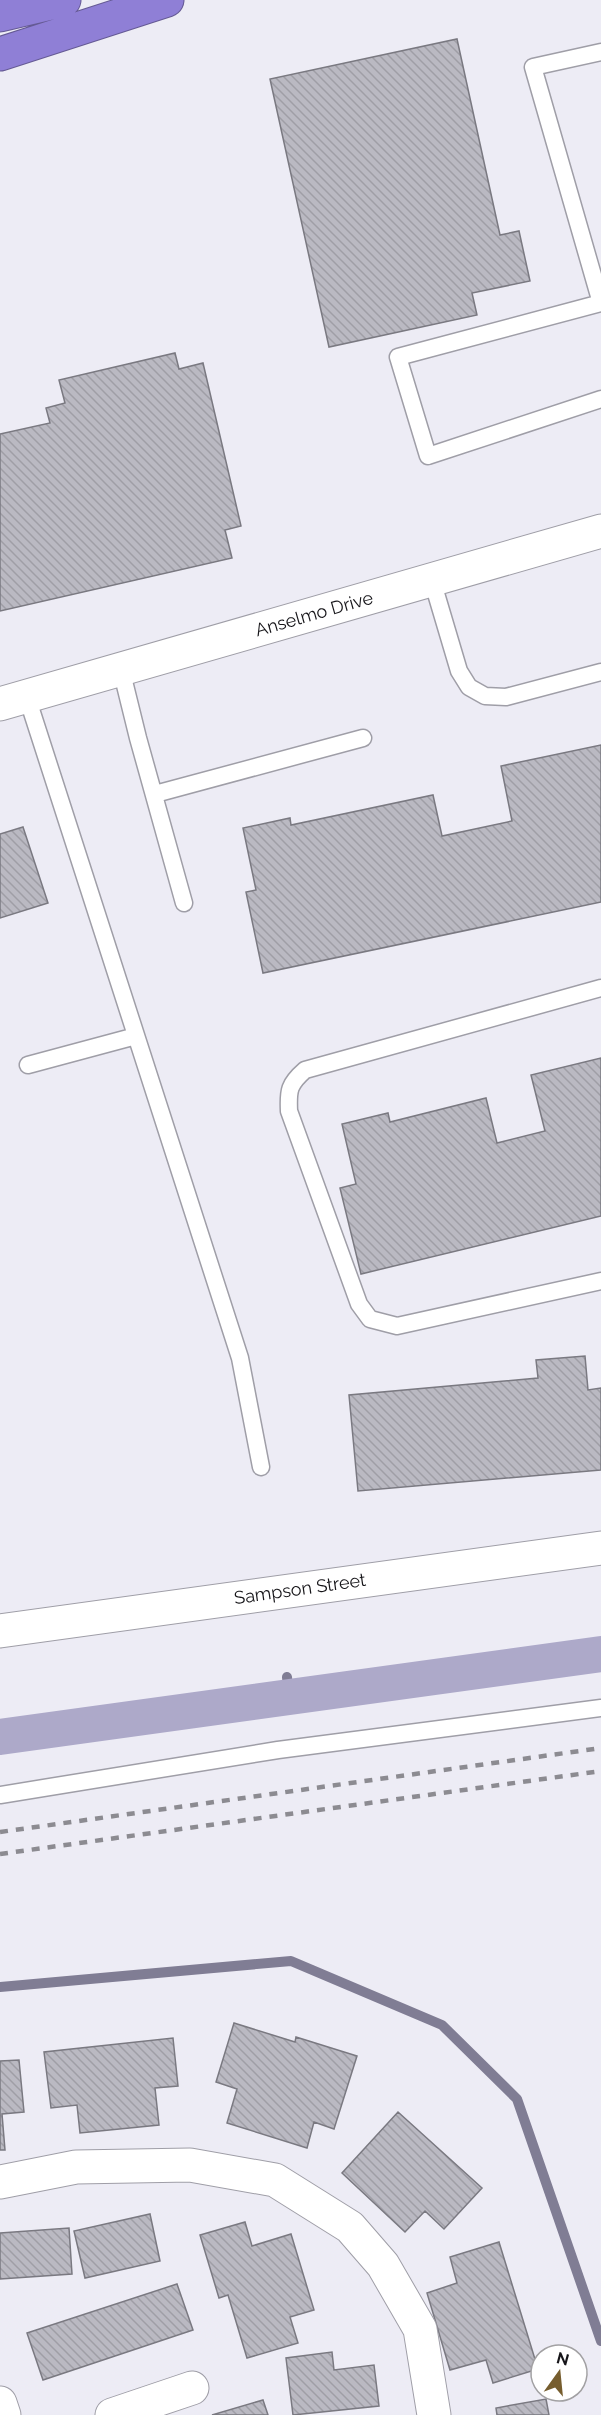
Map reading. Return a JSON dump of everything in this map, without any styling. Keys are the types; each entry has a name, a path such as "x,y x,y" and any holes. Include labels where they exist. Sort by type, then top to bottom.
{"highway":[{"path":"0,15 64,0"},
{"path":"0,54 167,0"}],"street":[{"name":"Anselmo Drive","path":"13,700 601,531"},
{"name":"Sampson Street","path":"0,1631 601,1548"},
{"path":"0,2182 76,2167 189,2165 275,2180 350,2227 383,2265 420,2330 434,2415"},
{"path":"112,2415 192,2388"},
{"path":"0,2403 4,2415"}],"lane":[{"path":"601,52 533,67 601,303 398,357 428,456 601,399"},
{"path":"432,580 459,671 469,687 485,696 506,697 601,672"},
{"path":"122,669 138,738 184,903"},
{"path":"13,700 136,1036 240,1358 261,1467"},
{"path":"155,794 363,738"},
{"path":"601,988 305,1070 294,1080 288,1093 289,1111 359,1304 370,1319 398,1326 601,1281"},
{"path":"28,1065 136,1036"},
{"path":"0,1795 278,1750 601,1708"}],"building":[{"path":"457,39 500,235 519,231 530,281 472,293 477,315 329,347 270,79"},
{"path":"175,353 179,369 203,363 241,526 225,530 232,558 0,611 0,434 50,423 46,408 65,403 59,380"},
{"path":"601,745 601,902 263,973 246,892 256,890 243,828 290,818 291,825 433,795 442,836 512,821 501,766"},
{"path":"23,827 48,903 0,918 0,834"},
{"path":"601,1058 601,1216 361,1274 340,1188 356,1184 342,1124 388,1113 390,1122 486,1098 497,1143 545,1131 531,1075"},
{"path":"585,1356 588,1390 601,1388 601,1470 358,1491 349,1395 538,1378 536,1360"},
{"path":"234,2023 295,2042 296,2037 357,2056 334,2129 314,2122 307,2148 227,2123 237,2089 216,2082"},
{"path":"173,2038 178,2086 155,2088 159,2125 80,2133 77,2105 51,2108 44,2052"},
{"path":"19,2060 24,2112 2,2114 5,2150 0,2150 0,2061"},
{"path":"398,2112 482,2188 444,2229 425,2211 405,2232 342,2173"},
{"path":"150,2214 160,2261 85,2278 74,2231"},
{"path":"245,2222 252,2246 291,2234 314,2310 290,2317 298,2343 247,2358 228,2295 219,2298 200,2235"},
{"path":"69,2228 72,2274 0,2279 0,2233"},
{"path":"499,2242 530,2343 529,2372 493,2383 486,2360 450,2370 427,2293 457,2283 450,2257"},
{"path":"177,2284 193,2330 43,2380 27,2333"},
{"path":"332,2352 334,2370 374,2365 379,2406 293,2415 286,2358"},
{"path":"263,2400 268,2415 212,2415"},
{"path":"529,2402 547,2403 549,2415 497,2415 496,2408"}],"waterway":[{"path":"0,1737 601,1654"},
{"path":"287,1677 289,1697"},
{"path":"0,1987 291,1961 442,2025 517,2099 601,2341"}],"railway":[{"path":"0,1832 601,1748"},
{"path":"0,1854 601,1771"}]}
